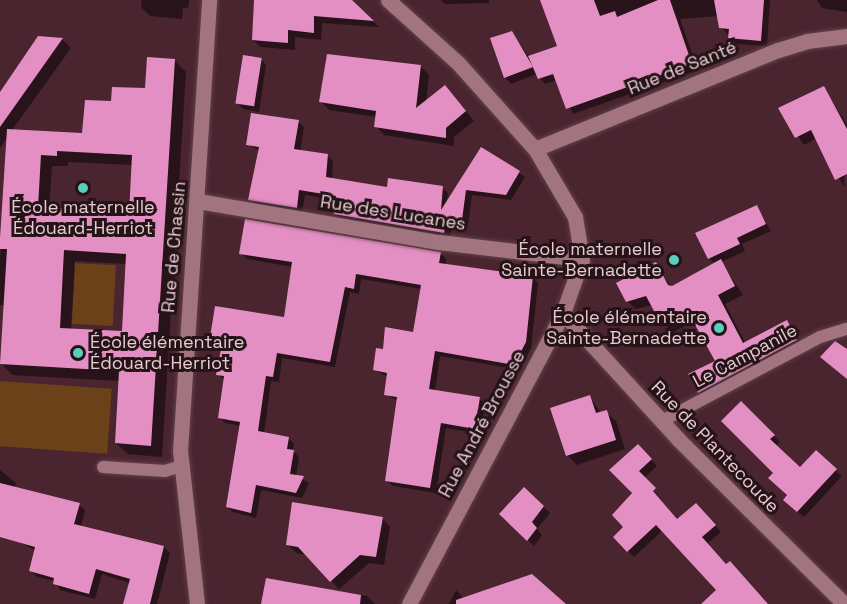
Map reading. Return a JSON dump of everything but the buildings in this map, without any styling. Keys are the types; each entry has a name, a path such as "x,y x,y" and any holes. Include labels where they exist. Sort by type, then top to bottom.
{"street":[{"name":"Rue de Chassin","path":"197,604 181,466 186,345 198,201 210,0"},
{"path":"388,0 458,63 535,149 575,217 582,259"},
{"name":"Rue de Santé","path":"535,149 778,50 807,41 847,36"},
{"name":"Rue des Lucanes","path":"198,201 439,242 582,259"},
{"name":"Rue André Brousse","path":"410,604 563,313 582,259"},
{"name":"Rue de Plantecoude","path":"563,313 662,421 844,604"}],"lane":[{"name":"Le Campanile","path":"662,421 820,337 847,329"},
{"path":"103,467 165,471 181,466"}],"shaded area":[{"path":"75,263 116,265 113,326 72,324"},
{"path":"0,381 112,389 107,454 0,446"}],"place":[{"name":"École maternelle Édouard-Herriot","path":"83,188"},
{"name":"École maternelle Sainte-Bernadette","path":"674,260"},
{"name":"École élémentaire Sainte-Bernadette","path":"719,328"},
{"name":"École élémentaire Édouard-Herriot","path":"78,353"}]}
